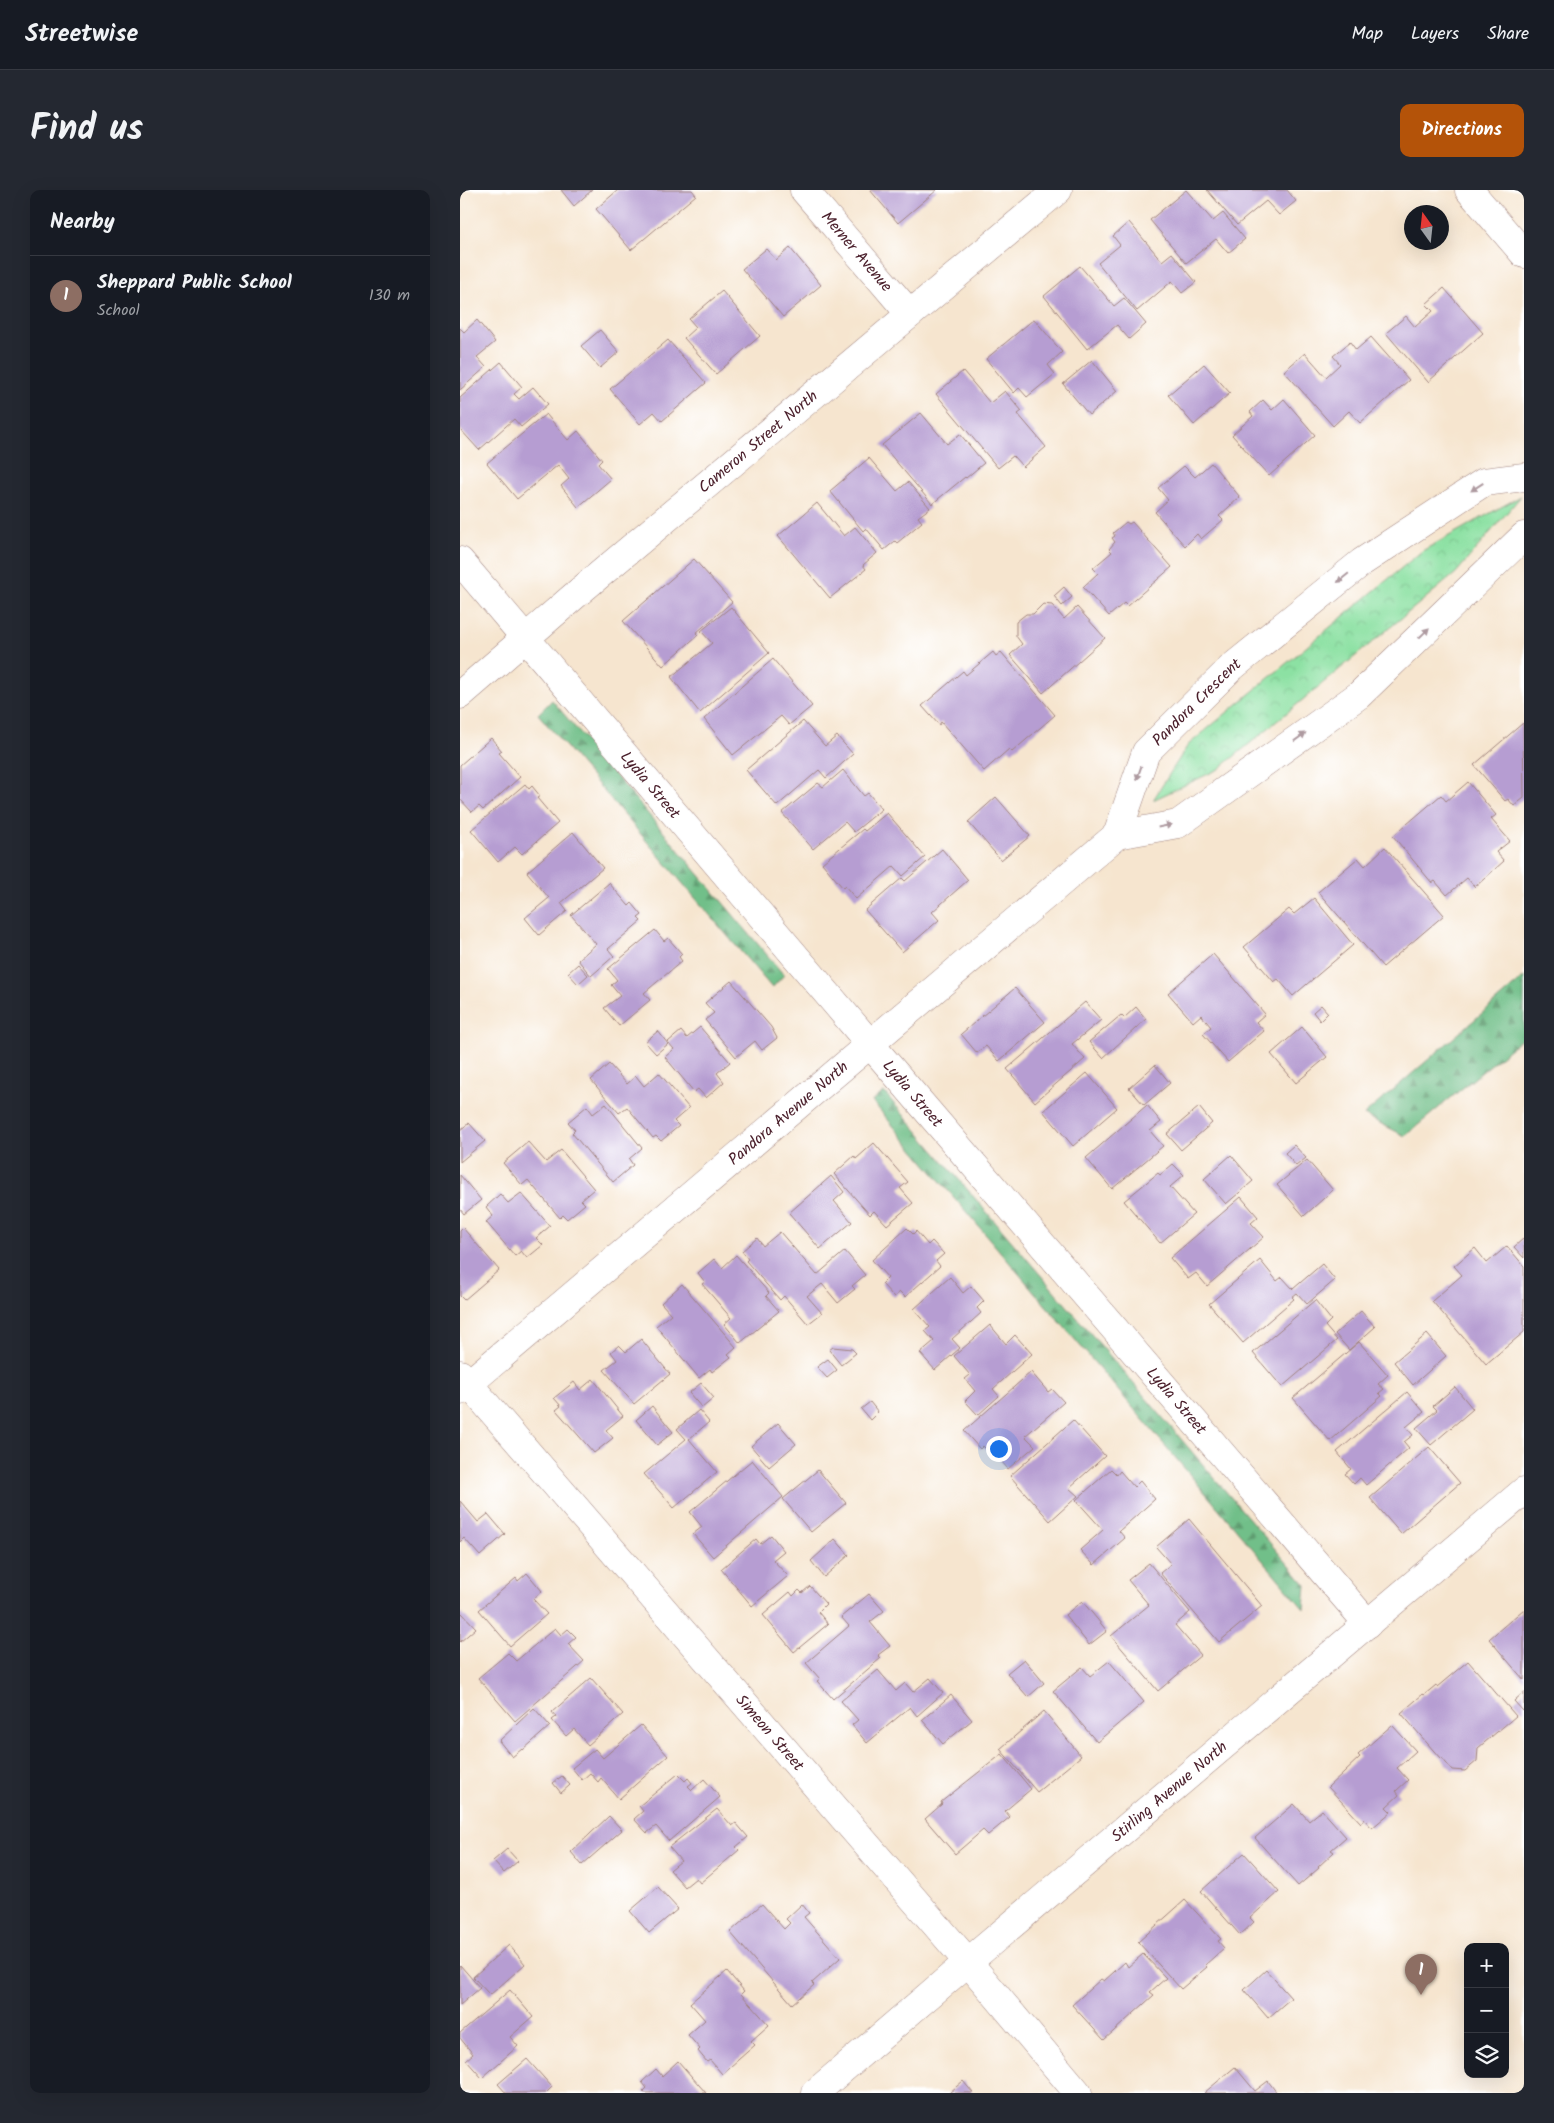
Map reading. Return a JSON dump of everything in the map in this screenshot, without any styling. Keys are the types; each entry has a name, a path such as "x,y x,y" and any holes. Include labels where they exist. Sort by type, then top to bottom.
{"street":[{"name":"Merner Avenue","path":"804,190 910,314"},
{"name":"Cameron Street North","path":"460,695 526,637 1058,190"},
{"path":"1468,190 1524,254"},
{"name":"Pandora Crescent","path":"1117,836 1146,752 1231,668 1362,562 1484,482 1524,477"},
{"path":"1117,836 1178,824 1360,695 1524,536"},
{"name":"Lydia Street","path":"460,561 870,1044 1368,1624"},
{"name":"Pandora Avenue North","path":"463,1383 1117,836"},
{"name":"Simeon Street","path":"463,1383 968,1962 1078,2093"},
{"name":"Stirling Avenue North","path":"815,2093 1524,1491"}],"green space":[{"path":"1521,496 1456,573 1219,769 1153,800 1188,745 1422,551"},
{"path":"552,700 784,975 772,988 538,714"},
{"path":"1524,977 1524,1037 1405,1136 1364,1115"},
{"path":"884,1092 1306,1585 1304,1609 872,1101"}],"building":[{"path":"561,190 592,190 574,206"},
{"path":"618,190 692,190 696,195 631,250 596,209"},
{"path":"870,190 937,190 898,223"},
{"path":"1186,190 1213,221 1223,213 1245,239 1228,253 1216,239 1186,263 1150,220"},
{"path":"1207,190 1287,190 1296,201 1279,215 1266,201 1237,225"},
{"path":"1129,222 1162,261 1172,253 1196,282 1182,293 1172,281 1137,311 1098,263 1120,245 1113,236"},
{"path":"790,248 821,285 783,317 742,269 766,249 776,260"},
{"path":"1080,266 1114,306 1124,298 1146,324 1129,339 1117,325 1087,349 1044,296"},
{"path":"1444,288 1483,333 1428,382 1386,333 1406,316 1415,327 1433,311 1426,304"},
{"path":"722,291 760,336 716,374 684,338 696,327 689,319"},
{"path":"1034,319 1062,352 1048,365 1055,374 1027,397 1019,388 1014,393 986,359"},
{"path":"477,320 495,342 477,357 486,367 460,390 460,328 464,332"},
{"path":"600,330 619,352 600,368 581,346"},
{"path":"1371,337 1409,380 1360,423 1349,411 1333,426 1284,371 1305,353 1326,377 1340,364 1333,356 1350,342 1356,350"},
{"path":"668,340 706,383 662,421 654,412 640,424 610,389"},
{"path":"1092,360 1117,391 1089,415 1063,384"},
{"path":"501,362 522,387 514,394 519,399 533,387 548,404 521,427 514,419 479,450 460,429 460,398"},
{"path":"1204,364 1230,393 1194,425 1168,395"},
{"path":"963,371 990,403 1005,391 1022,411 1018,414 1046,447 1023,467 1013,456 998,468 936,394"},
{"path":"1284,399 1315,435 1269,476 1232,435 1253,416 1250,412 1263,400 1272,410"},
{"path":"921,413 947,444 960,434 984,463 932,504 882,445"},
{"path":"546,414 568,440 578,431 602,460 598,464 611,479 578,507 561,486 569,479 558,465 517,499 487,463"},
{"path":"869,458 897,491 908,482 930,508 918,517 922,522 897,543 895,541 884,550 866,528 863,531 830,491"},
{"path":"1211,463 1240,497 1219,516 1223,520 1201,539 1197,534 1185,546 1155,512 1168,500 1158,488 1184,466 1195,477"},
{"path":"817,503 844,536 855,527 877,553 863,565 866,569 830,598 778,536"},
{"path":"1126,522 1129,524 1132,522 1172,567 1127,606 1124,603 1109,616 1083,587 1098,573 1093,568 1112,552 1109,549 1115,542 1112,538 1115,536 1113,533"},
{"path":"694,559 732,602 696,633 698,635 663,666 623,621"},
{"path":"1064,587 1072,597 1062,606 1054,596"},
{"path":"1043,604 1052,605 1064,619 1077,607 1105,638 1043,693 1010,655 1022,644 1016,636 1016,622 1026,614 1033,614"},
{"path":"731,607 769,653 700,713 671,677 712,643 701,631"},
{"path":"993,652 996,656 1001,652 1055,715 1012,752 1009,749 984,771 941,722 939,725 922,706 963,671 966,675"},
{"path":"773,659 812,706 789,725 781,716 733,755 704,719"},
{"path":"803,721 825,746 837,736 853,754 826,778 819,770 777,806 746,770"},
{"path":"1523,723 1524,798 1514,806 1508,799 1505,801 1474,765"},
{"path":"491,738 502,751 499,753 520,777 483,810 479,806 472,812 460,799 460,765"},
{"path":"843,770 864,796 868,793 882,809 854,832 845,822 813,849 782,813 818,783 823,787"},
{"path":"1468,782 1496,815 1491,819 1510,841 1496,852 1504,861 1475,887 1467,878 1447,895 1435,881 1432,883 1393,836 1441,795 1446,801"},
{"path":"525,784 529,789 532,786 540,796 537,798 558,823 522,854 515,847 498,862 471,830"},
{"path":"996,797 1030,836 1001,860 968,822"},
{"path":"887,813 925,857 903,876 894,866 856,899 845,886 843,888 822,863 863,829 865,831"},
{"path":"573,832 603,868 561,903 567,911 539,935 525,918 549,898 527,872"},
{"path":"1385,847 1444,915 1383,967 1318,892 1358,858 1365,866"},
{"path":"942,849 968,880 932,912 939,920 902,952 865,910 902,878 905,881"},
{"path":"609,883 629,906 632,903 642,915 638,918 641,921 608,949 614,956 591,976 578,960 596,944 571,915"},
{"path":"1314,898 1353,945 1293,996 1278,979 1274,982 1244,947 1289,909 1294,914"},
{"path":"655,930 664,941 668,938 682,954 679,957 682,961 644,993 650,1000 619,1026 604,1008 620,996 611,985 617,980 608,969"},
{"path":"1213,954 1265,1014 1256,1022 1264,1031 1228,1062 1203,1034 1211,1027 1201,1015 1193,1022 1168,993"},
{"path":"578,964 588,975 578,984 568,973"},
{"path":"731,981 771,1027 777,1038 762,1050 755,1041 736,1057 705,1020 714,1013 705,1003"},
{"path":"1015,988 1045,1022 999,1061 986,1046 977,1053 961,1034"},
{"path":"1085,1002 1101,1020 1072,1044 1085,1059 1035,1102 1007,1069"},
{"path":"1321,1005 1328,1013 1320,1021 1313,1012"},
{"path":"1136,1007 1146,1019 1103,1058 1089,1042 1121,1015 1124,1018"},
{"path":"700,1027 730,1062 717,1073 724,1082 706,1098 698,1089 694,1092 665,1057 674,1049 668,1042 681,1031 687,1038"},
{"path":"1302,1027 1327,1057 1296,1083 1271,1054"},
{"path":"658,1031 668,1044 656,1054 645,1042"},
{"path":"609,1064 627,1084 636,1076 644,1086 659,1073 689,1108 674,1121 679,1126 661,1141 656,1136 653,1138 627,1107 619,1113 591,1080"},
{"path":"1155,1065 1170,1083 1144,1105 1129,1088"},
{"path":"1087,1073 1117,1108 1073,1146 1043,1111"},
{"path":"606,1104 642,1148 629,1159 633,1165 613,1182 572,1133 575,1130 568,1122 587,1106 593,1114"},
{"path":"1147,1105 1161,1122 1150,1131 1163,1146 1112,1189 1086,1158"},
{"path":"1199,1107 1212,1123 1181,1150 1167,1134"},
{"path":"469,1123 485,1141 460,1162 460,1130"},
{"path":"528,1142 546,1162 561,1150 594,1189 581,1200 585,1204 567,1219 563,1215 560,1218 528,1180 522,1185 503,1163"},
{"path":"874,1143 908,1182 900,1188 913,1203 887,1225 874,1211 870,1215 834,1174 854,1156 856,1159"},
{"path":"1294,1145 1306,1158 1296,1166 1285,1153"},
{"path":"1231,1155 1253,1181 1226,1204 1204,1179"},
{"path":"1307,1160 1333,1190 1304,1216 1277,1185"},
{"path":"1173,1164 1184,1175 1170,1187 1194,1214 1160,1243 1124,1201 1158,1173 1160,1175"},
{"path":"460,1175 481,1200 464,1214 460,1209"},
{"path":"831,1176 844,1192 834,1201 852,1222 820,1249 789,1213"},
{"path":"521,1193 550,1226 536,1238 543,1245 527,1258 521,1251 515,1256 486,1222 493,1216 486,1207 500,1194 508,1203"},
{"path":"1241,1197 1258,1217 1251,1223 1264,1237 1207,1286 1196,1273 1188,1279 1170,1258"},
{"path":"463,1228 499,1270 464,1300 460,1296 460,1231"},
{"path":"907,1228 913,1234 916,1231 928,1245 932,1241 944,1254 936,1261 940,1266 905,1297 900,1292 894,1297 882,1284 888,1278 872,1260"},
{"path":"780,1232 817,1275 845,1251 865,1275 852,1286 855,1289 838,1303 822,1284 807,1296 822,1313 808,1324 784,1296 780,1300 746,1261 748,1259 742,1251 757,1238 763,1246"},
{"path":"1524,1238 1524,1258 1514,1247"},
{"path":"1507,1246 1524,1266 1524,1332 1486,1364 1432,1301 1462,1275 1454,1266 1475,1248 1487,1263"},
{"path":"736,1255 769,1293 766,1296 779,1311 740,1343 724,1324 731,1318 702,1284 705,1282 698,1273 714,1259 722,1268"},
{"path":"1260,1260 1277,1281 1282,1277 1293,1289 1322,1264 1335,1280 1307,1304 1297,1293 1292,1297 1294,1299 1243,1343 1209,1304"},
{"path":"950,1277 963,1293 971,1286 984,1301 977,1308 981,1313 952,1339 960,1348 935,1370 920,1353 934,1341 925,1331 930,1327 914,1309"},
{"path":"682,1284 736,1347 728,1354 731,1357 712,1372 710,1369 699,1378 656,1326 671,1314 661,1303"},
{"path":"1315,1300 1331,1320 1325,1326 1337,1340 1282,1387 1253,1353"},
{"path":"1361,1311 1375,1327 1349,1350 1335,1334"},
{"path":"990,1325 1006,1344 1015,1335 1032,1354 993,1389 999,1396 978,1415 965,1401 975,1391 965,1379 970,1375 954,1356"},
{"path":"1427,1334 1446,1356 1413,1385 1394,1362"},
{"path":"641,1339 670,1374 634,1404 604,1370 617,1360 611,1352 619,1345 626,1352"},
{"path":"1359,1342 1388,1375 1378,1384 1384,1389 1379,1393 1382,1396 1330,1441 1293,1398"},
{"path":"833,1347 852,1349 856,1353 841,1365 829,1350"},
{"path":"828,1359 837,1370 827,1378 817,1367"},
{"path":"1031,1372 1048,1392 1052,1389 1064,1402 1025,1436 1035,1446 1008,1469 995,1454 993,1456 983,1446 980,1449 964,1431"},
{"path":"593,1379 623,1416 606,1430 613,1438 594,1453 556,1410 561,1406 554,1398 574,1382 580,1390"},
{"path":"701,1383 714,1398 702,1408 689,1393"},
{"path":"1455,1387 1473,1409 1431,1445 1416,1428 1437,1410 1433,1406"},
{"path":"1407,1392 1424,1412 1406,1427 1413,1435 1404,1442 1409,1448 1366,1485 1360,1478 1354,1484 1345,1474 1351,1469 1337,1452"},
{"path":"870,1402 878,1412 870,1420 861,1409"},
{"path":"652,1406 673,1432 657,1445 636,1420"},
{"path":"699,1410 709,1422 689,1439 717,1472 674,1508 644,1474 686,1439 677,1429"},
{"path":"1073,1420 1105,1456 1069,1488 1078,1496 1050,1521 1010,1476"},
{"path":"778,1423 796,1444 769,1467 751,1446"},
{"path":"1429,1447 1460,1483 1401,1534 1370,1498"},
{"path":"752,1460 783,1497 713,1557 693,1534 702,1527 690,1512"},
{"path":"1111,1469 1117,1475 1120,1471 1134,1487 1140,1481 1155,1499 1119,1531 1125,1538 1094,1565 1080,1550 1103,1530 1076,1500"},
{"path":"818,1470 846,1503 811,1532 783,1499"},
{"path":"460,1501 478,1522 488,1514 505,1534 480,1556 464,1538 460,1542"},
{"path":"1189,1519 1262,1606 1219,1642 1160,1573 1171,1564 1156,1547"},
{"path":"771,1535 784,1551 773,1560 788,1576 752,1606 721,1569 756,1539 760,1544"},
{"path":"835,1539 849,1555 824,1577 811,1561"},
{"path":"1149,1563 1190,1612 1175,1625 1201,1655 1158,1691 1111,1636 1149,1605 1128,1580"},
{"path":"527,1573 542,1591 533,1599 547,1614 510,1646 479,1610 516,1578 518,1581"},
{"path":"810,1586 826,1604 818,1612 828,1624 794,1652 763,1615 790,1592 793,1596 799,1590 802,1593"},
{"path":"869,1594 884,1611 870,1622 890,1646 878,1655 881,1658 833,1699 817,1681 820,1679 806,1663 849,1626 841,1617"},
{"path":"1082,1601 1107,1631 1089,1645 1065,1615"},
{"path":"1524,1609 1524,1680 1489,1639"},
{"path":"462,1613 476,1628 460,1642 460,1615"},
{"path":"555,1628 561,1635 568,1629 576,1637 568,1644 584,1661 515,1721 478,1678 508,1653 516,1661"},
{"path":"1024,1659 1044,1683 1028,1697 1007,1673"},
{"path":"1109,1661 1144,1702 1097,1742 1053,1691 1082,1667 1090,1676"},
{"path":"1468,1661 1516,1716 1478,1748 1477,1761 1465,1771 1452,1770 1401,1713 1423,1694 1436,1685 1437,1687"},
{"path":"878,1670 896,1691 905,1683 913,1692 930,1678 943,1693 917,1716 910,1707 867,1743 852,1725 858,1720 841,1701"},
{"path":"591,1678 623,1714 588,1745 574,1729 566,1736 552,1720 556,1717 552,1712"},
{"path":"1524,1692 1524,1710 1523,1711 1514,1701"},
{"path":"951,1695 972,1720 943,1744 922,1720"},
{"path":"534,1708 550,1726 523,1750 512,1757 499,1741"},
{"path":"1044,1711 1081,1756 1037,1792 1000,1749"},
{"path":"641,1725 668,1756 619,1799 601,1778 598,1782 590,1773 582,1780 572,1768 595,1749 603,1758"},
{"path":"1392,1725 1416,1751 1397,1768 1408,1780 1396,1791 1399,1795 1386,1807 1391,1812 1372,1828 1364,1819 1361,1823 1328,1787 1360,1757 1358,1755"},
{"path":"1002,1754 1031,1789 1005,1811 1010,1817 988,1835 983,1830 955,1854 925,1819 942,1804 941,1802"},
{"path":"678,1774 685,1781 688,1778 692,1783 688,1786 692,1790 704,1779 720,1797 669,1841 656,1826 647,1833 634,1819 643,1811 639,1806"},
{"path":"562,1776 570,1785 561,1793 553,1783"},
{"path":"1294,1804 1309,1821 1322,1810 1346,1837 1331,1850 1334,1852 1319,1868 1298,1886 1255,1838"},
{"path":"717,1809 732,1826 736,1823 748,1837 736,1847 739,1850 700,1883 696,1878 685,1887 670,1870 681,1861 669,1847"},
{"path":"609,1816 622,1830 582,1865 571,1852"},
{"path":"507,1849 518,1861 504,1873 493,1861"},
{"path":"1244,1853 1279,1892 1250,1918 1254,1922 1240,1935 1201,1891"},
{"path":"658,1887 678,1909 649,1933 630,1911"},
{"path":"1185,1900 1221,1939 1218,1941 1224,1948 1205,1965 1207,1967 1181,1989 1138,1942"},
{"path":"762,1904 784,1929 790,1923 786,1919 802,1904 809,1913 804,1917 840,1958 812,1983 814,1985 792,2004 730,1932"},
{"path":"509,1945 525,1964 490,1995 473,1977"},
{"path":"1143,1954 1166,1978 1150,1992 1154,1995 1104,2040 1072,2005 1101,1979 1104,1981 1125,1962 1128,1967"},
{"path":"460,1965 480,1988 460,2005"},
{"path":"1266,1970 1291,1998 1268,2018 1244,1990"},
{"path":"727,1971 744,1991 741,1994 769,2025 751,2041 755,2045 722,2074 710,2060 707,2062 698,2051 700,2049 688,2035 705,2020 690,2003"},
{"path":"510,1990 533,2017 510,2037 518,2046 482,2078 466,2060 473,2054 460,2038 460,2033"},
{"path":"527,2059 552,2087 546,2093 506,2093 498,2084"},
{"path":"678,2061 706,2093 643,2092 647,2088 642,2082 656,2069 662,2076"},
{"path":"1235,2067 1255,2091 1268,2081 1277,2093 1204,2093"},
{"path":"963,2081 973,2093 949,2093"}],"place":[{"name":"Sheppard Public School","path":"1421,1995"}]}
